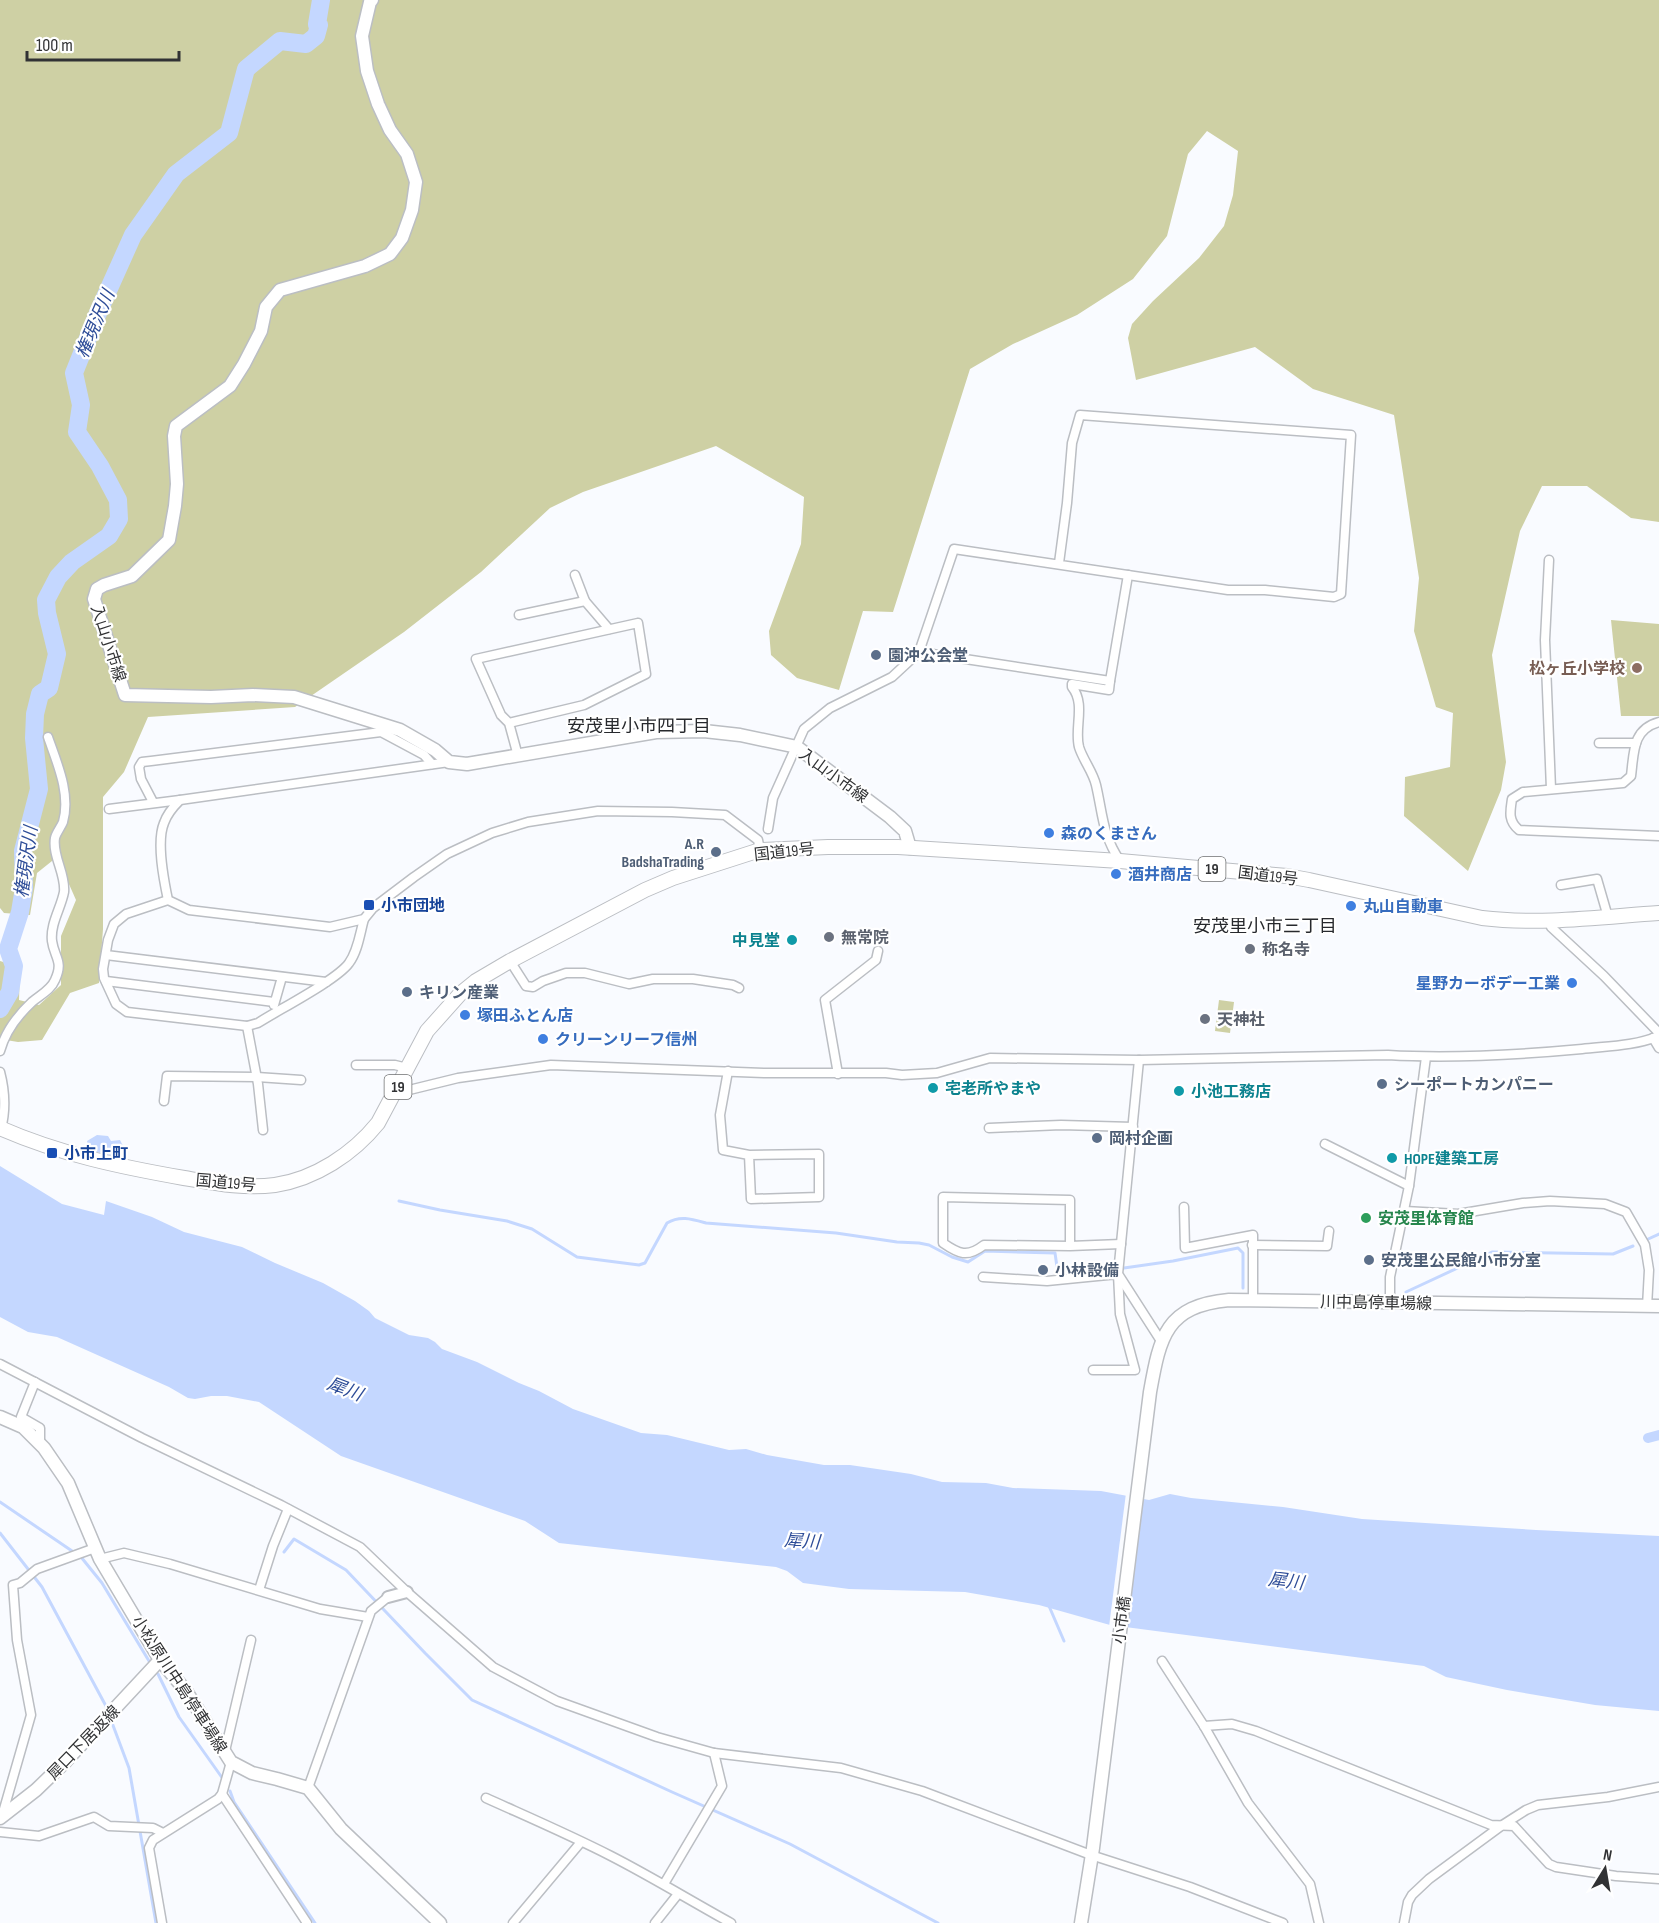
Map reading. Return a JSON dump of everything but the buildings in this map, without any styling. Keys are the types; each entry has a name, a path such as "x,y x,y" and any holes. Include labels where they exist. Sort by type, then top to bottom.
{"highway":[{"name":"国道19号","path":"1,1128 83,1158 227,1185 275,1185 309,1175 353,1149 378,1123 427,1031 446,1008 476,981 645,890 673,878 760,850 828,847 910,848 1120,861 1287,876 1482,918 1501,920 1549,920 1659,914"}],"main road":[{"name":"入山小市線","path":"372,0 362,36 367,71 390,130 407,154 416,182 412,210 402,238 390,254 365,266 280,290 266,307 261,331 231,386 176,426 174,436 177,484 169,540 132,576 97,589 94,599 125,695 294,697 400,730 435,750 448,762 468,764 656,732 704,731 740,735 796,747 890,817 905,831 910,848"},
{"name":"川中島停車場線","path":"1150,1392 1161,1341 1169,1327 1199,1305 1215,1301 1253,1299 1653,1306"},
{"name":"小市橋","path":"1092,1852 1150,1392"},
{"name":"小松原川中島停車場線","path":"0,1417 23,1427 40,1444 68,1483 97,1553 160,1660 186,1691 228,1757 252,1773 308,1788"},
{"name":"犀口下居返線","path":"1,1817 36,1790 66,1761 160,1660"},
{"path":"308,1788 341,1829 440,1923"},
{"path":"1081,1923 1092,1852"}],"street":[{"path":"768,829 773,798 804,729 830,708 892,677 919,652 954,549 1227,590 1265,590 1334,597 1341,594 1351,435 1080,415 1072,443 1059,563"},
{"path":"1549,560 1545,640 1551,789"},
{"path":"575,574 585,601 609,629"},
{"path":"1120,861 1107,838 1096,783 1078,745 1080,719 1077,693 1072,684 1108,690 1128,575"},
{"path":"519,615 585,601"},
{"path":"509,723 584,705 646,674 638,623 476,659 501,715 509,723 518,756"},
{"path":"919,652 1110,681"},
{"path":"1659,722 1642,730 1636,743 1630,776 1623,783 1523,792 1512,799 1509,814 1512,825 1519,831 1659,836"},
{"path":"153,802 141,778 139,767 142,762 381,732 424,755 432,764"},
{"path":"0,1051 3,1040 13,1026 32,1003 55,981 59,969 59,960 52,941 53,926 64,890 55,839 63,822 65,805 63,784 48,737"},
{"path":"1599,743 1636,743"},
{"path":"109,809 448,762"},
{"path":"168,900 163,873 162,832 171,810 180,800"},
{"path":"364,919 330,927 189,910 168,900 126,914 114,924 108,940 103,969 116,1004 127,1012 247,1026 258,1023 326,982 349,964 358,943 364,919 373,908 402,884 447,854 492,833 528,822 598,811 725,814 758,840 760,850"},
{"path":"1561,885 1597,879 1608,917"},
{"path":"1549,920 1551,927 1604,976 1657,1036 1659,1048"},
{"path":"838,1074 825,1000 876,960 878,951"},
{"path":"106,955 326,982"},
{"path":"510,961 526,986 533,987 566,973 585,972 629,984 653,979 693,980 734,985 739,988"},
{"path":"272,1014 282,977"},
{"path":"106,981 274,1002"},
{"path":"247,1026 257,1077 263,1131"},
{"path":"396,1090 405,1091 458,1078 551,1065 902,1075 937,1073 990,1058 1139,1060 1388,1055 1426,1058 1491,1057 1632,1044 1657,1036"},
{"path":"1390,1302 1389,1277 1405,1211 1426,1058"},
{"path":"1093,1370 1135,1370 1120,1314 1118,1274 1139,1060"},
{"path":"356,1065 395,1065 407,1068"},
{"path":"728,1071 720,1115 723,1150 749,1155 819,1154 819,1197 751,1199 749,1155"},
{"path":"0,1072 4,1087 1,1128"},
{"path":"164,1101 167,1076 301,1080"},
{"path":"989,1128 1061,1125 1133,1127"},
{"path":"1325,1144 1409,1185"},
{"path":"1070,1246 1070,1200 943,1197 943,1244 954,1251 965,1254 974,1253 984,1245 1070,1246 1121,1244"},
{"path":"1405,1211 1458,1214 1550,1201 1605,1204 1626,1212 1645,1245 1653,1306"},
{"path":"1184,1207 1185,1248 1253,1235 1253,1299"},
{"path":"1252,1245 1327,1246 1329,1231"},
{"path":"983,1277 1047,1281 1118,1274"},
{"path":"1118,1274 1161,1341"},
{"path":"0,1364 360,1547 407,1592 493,1667 557,1701 657,1737 714,1754 841,1768 922,1791 1190,1887 1283,1923"},
{"path":"35,1382 21,1417 40,1428 40,1444"},
{"path":"259,1590 288,1509"},
{"path":"1,1817 31,1715 16,1640 13,1585 20,1583 37,1569 97,1553 124,1553 320,1608 369,1614"},
{"path":"308,1788 369,1614 388,1597 407,1592"},
{"path":"162,1923 150,1848 153,1840 218,1799 222,1794 251,1640"},
{"path":"1162,1661 1204,1726 1248,1803 1310,1884 1319,1923"},
{"path":"1204,1726 1232,1724 1256,1731 1491,1825 1514,1826 1549,1864 1556,1867 1616,1876 1659,1879"},
{"path":"664,1884 722,1786 714,1754"},
{"path":"1404,1923 1408,1902 1429,1879 1501,1826 1538,1805 1608,1797 1659,1786"},
{"path":"222,1794 307,1923"},
{"path":"486,1798 664,1884 731,1923"},
{"path":"0,1832 39,1836 94,1817 109,1826 153,1828 164,1833"},
{"path":"513,1923 581,1842"},
{"path":"655,1923 678,1894"}],"green space":[{"path":"0,0 1659,0 1659,522 1631,518 1587,486 1542,486 1520,531 1492,655 1506,762 1501,790 1468,871 1404,816 1405,777 1450,767 1453,713 1436,707 1414,631 1419,578 1394,415 1313,389 1255,347 1136,380 1128,338 1132,324 1199,258 1224,226 1233,195 1238,151 1207,131 1188,154 1167,236 1133,279 1077,315 1013,344 970,369 893,612 863,611 839,690 797,678 771,655 769,631 801,544 804,497 716,446 583,492 550,508 481,572 404,632 295,707 148,717 124,772 103,797 103,929 99,983 70,993 42,1040 18,1042 0,1039 0,961 20,967 19,1000 39,1005 61,985 61,936 76,900 57,857 37,873 30,915 4,913 0,908"},
{"path":"1611,620 1659,624 1659,716 1621,716"},
{"path":"1219,1000 1234,1002 1230,1033 1215,1031"}],"water":[{"path":"97,1135 108,1136 111,1141 120,1140 123,1146 118,1158 89,1150 87,1141"},
{"name":"犀川","path":"0,1166 62,1204 104,1215 106,1201 152,1217 184,1232 242,1247 323,1283 355,1301 375,1318 409,1335 428,1338 442,1349 477,1362 573,1409 641,1433 667,1435 729,1450 746,1449 824,1465 850,1465 911,1474 942,1482 986,1483 1013,1488 1101,1491 1149,1500 1170,1494 1362,1519 1659,1536 1659,1711 1595,1705 1507,1690 1446,1677 1424,1666 1110,1625 1039,1605 965,1592 849,1589 803,1583 787,1571 776,1567 559,1543 525,1521 341,1456 259,1402 227,1396 188,1398 169,1387 57,1337 28,1332 0,1317"}],"pier":[{"path":"1126,1493 1142,1496 1125,1629 1109,1627"}],"waterway":[{"name":"権現沢川","path":"0,1009 10,992 14,966 8,949 20,912 24,888 23,851 39,789 34,738 35,714 40,694 49,688 57,654 46,600 58,577 72,562 109,536 119,519 118,500 100,466 77,432 81,405 74,373 133,235 176,174 229,133 246,69 280,41 306,44 316,36 321,0"},
{"path":"399,1201 507,1221 532,1229 577,1257 639,1265 645,1263 667,1223 686,1218 706,1223 836,1233 919,1243 968,1262 985,1251 1055,1253 1057,1267 1066,1272 1083,1274"},
{"path":"1646,1240 1659,1234"},
{"path":"1406,1292 1492,1252 1613,1254 1633,1246"},
{"path":"1124,1268 1238,1248 1243,1253 1243,1288"},
{"path":"1099,1272 1109,1270"},
{"path":"1648,1438 1659,1435"},
{"path":"0,1502 75,1553"},
{"path":"0,1533 42,1587 107,1708"},
{"path":"284,1552 294,1539 346,1570 472,1700 790,1844 938,1923"},
{"path":"81,1557 102,1583 149,1661"},
{"path":"1049,1606 1064,1641"},
{"path":"158,1674 179,1717 223,1779"},
{"path":"111,1720 129,1768 156,1923"},
{"path":"230,1791 234,1802 315,1923"}],"place":[{"name":"園沖公会堂","path":"876,655"},
{"name":"松ヶ丘小学校","path":"1637,668"},
{"name":"森のくまさん","path":"1049,833"},
{"name":"A.R BadshaTrading","path":"716,852"},
{"name":"酒井商店","path":"1116,874"},
{"name":"小市団地","path":"369,905"},
{"name":"丸山自動車","path":"1351,906"},
{"name":"無常院","path":"829,937"},
{"name":"中見堂","path":"792,940"},
{"name":"称名寺","path":"1250,949"},
{"name":"星野カーボデー工業","path":"1572,983"},
{"name":"キリン産業","path":"407,992"},
{"name":"塚田ふとん店","path":"465,1015"},
{"name":"天神社","path":"1205,1019"},
{"name":"クリーンリーフ信州","path":"543,1039"},
{"name":"シーポートカンパニー","path":"1382,1084"},
{"name":"宅老所やまや","path":"933,1088"},
{"name":"小池工務店","path":"1179,1091"},
{"name":"岡村企画","path":"1097,1138"},
{"name":"小市上町","path":"52,1153"},
{"name":"HOPE建築工房","path":"1392,1158"},
{"name":"安茂里体育館","path":"1366,1218"},
{"name":"安茂里公民館小市分室","path":"1369,1260"},
{"name":"小林設備","path":"1043,1270"}],"district":[{"name":"安茂里小市四丁目","path":"639,726"},
{"name":"安茂里小市三丁目","path":"1265,926"}]}
